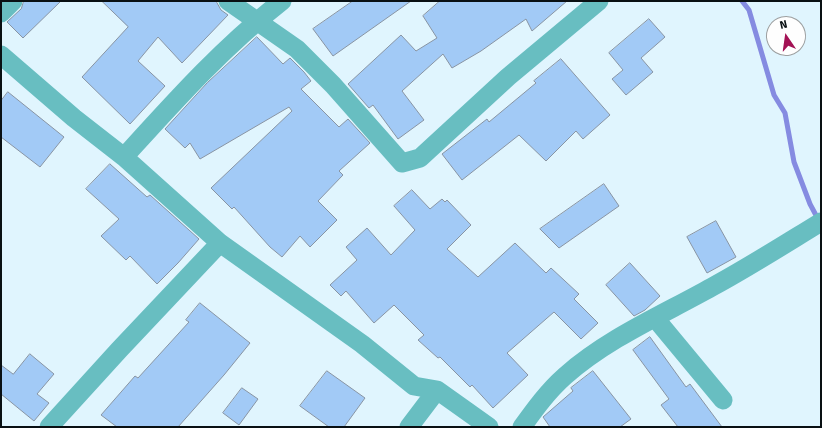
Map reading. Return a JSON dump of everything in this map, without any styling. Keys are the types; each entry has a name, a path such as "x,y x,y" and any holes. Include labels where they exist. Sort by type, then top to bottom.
{"street":[{"path":"1,12 13,1"},
{"path":"228,1 297,49 333,85 402,163 420,158 508,77 599,1"},
{"path":"124,157 206,68 257,21 282,1"},
{"path":"1,55 74,118 124,157 220,243 362,344 414,386 437,390 489,427"},
{"path":"522,427 543,398 564,377 590,356 712,287 821,222"},
{"path":"50,427 119,350 220,243"},
{"path":"655,318 723,400"},
{"path":"409,427 437,390"}],"building":[{"path":"24,1 61,1 23,38 7,22 21,9"},
{"path":"102,1 216,1 221,10 228,15 182,63 158,37 138,61 165,86 130,124 82,77 128,27"},
{"path":"353,1 411,1 333,56 313,29"},
{"path":"440,1 567,1 532,31 526,19 481,51 452,68 443,54 402,91 424,120 398,139 373,105 369,108 348,84 401,35 416,51 437,38 423,16"},
{"path":"649,19 665,37 641,58 653,72 626,95 612,79 623,70 609,53"},
{"path":"257,37 283,64 290,58 304,72 311,81 301,89 339,127 348,119 370,143 339,171 343,175 318,201 337,220 310,247 300,236 282,257 270,247 234,207 232,209 211,188 292,111 289,107 200,159 190,143 185,148 165,129 207,83"},
{"path":"561,59 610,115 583,139 576,131 546,161 519,135 462,180 442,154 487,119 489,122 536,83 534,81"},
{"path":"8,92 64,137 40,167 1,137 1,101"},
{"path":"110,164 147,197 150,195 199,239 157,284 130,256 126,260 101,236 119,219 86,189"},
{"path":"604,184 619,206 559,248 540,229"},
{"path":"412,190 430,209 442,199 445,202 447,200 471,225 447,249 478,277 515,243 546,273 551,268 579,294 574,299 598,323 581,339 554,312 507,353 528,375 493,408 472,385 470,387 440,357 438,358 418,340 424,335 394,305 374,323 346,291 341,296 330,285 357,260 346,247 367,228 391,255 415,230 394,206"},
{"path":"716,221 736,257 707,273 687,237"},
{"path":"630,263 660,296 645,310 634,316 606,285"},
{"path":"200,303 250,343 224,375 178,427 117,427 101,415 135,376 138,378 189,322 186,320"},
{"path":"650,337 686,387 690,384 722,427 678,427 661,405 669,399 633,350"},
{"path":"30,354 54,374 37,394 49,403 34,421 1,394 1,365 13,374"},
{"path":"327,371 365,398 344,427 329,427 300,406"},
{"path":"593,371 631,419 620,427 550,427 543,417 573,391 571,388"},
{"path":"242,388 258,399 239,425 223,413"}],"waterway":[{"path":"742,1 749,10 774,95 785,113 794,162 810,204 818,219"}]}
